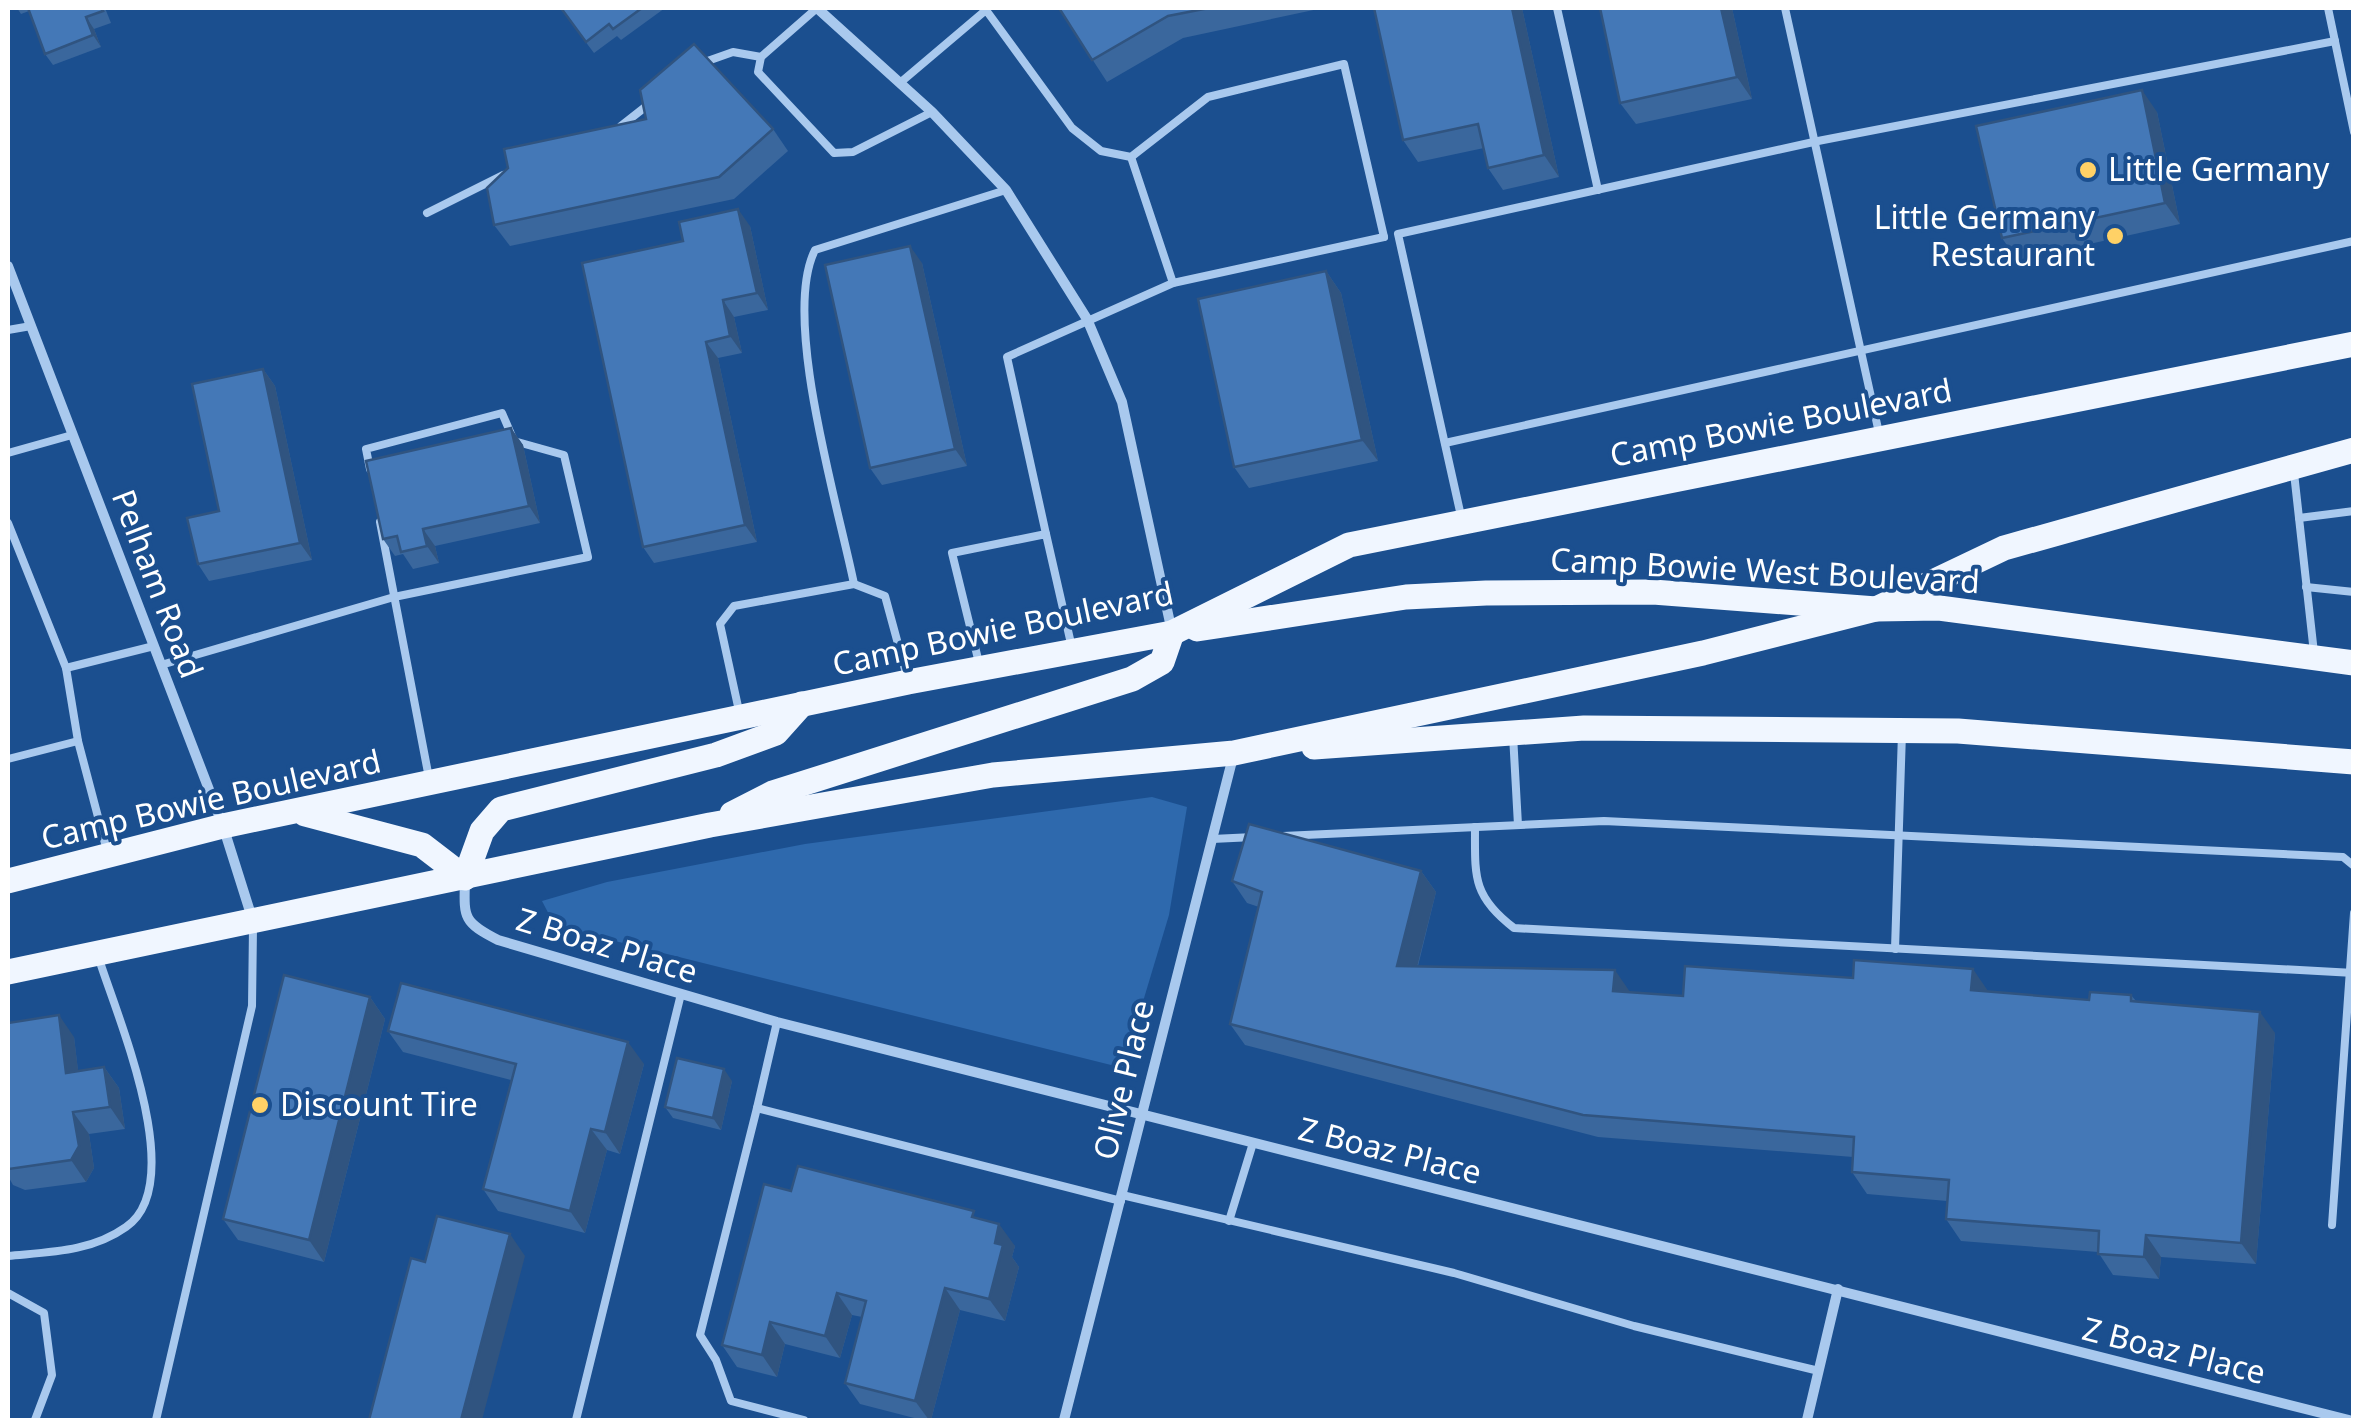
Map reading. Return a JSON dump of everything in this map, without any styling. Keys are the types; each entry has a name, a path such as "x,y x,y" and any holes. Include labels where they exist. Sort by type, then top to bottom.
{"main road":[{"name":"Camp Bowie Boulevard","path":"8,881 223,826 980,667 1172,633 1349,545 2354,344"},
{"path":"1234,753 1703,652 1876,609 2004,548 2354,450"},
{"name":"Camp Bowie West Boulevard","path":"1172,633 1406,597 1653,592 1876,609 1939,608 2354,663"},
{"path":"710,825 773,793 1132,679 1162,662 1172,633"},
{"path":"466,878 482,831 501,809 716,756 776,734 802,704"},
{"path":"8,972 710,825 994,776 1234,753 1584,728 1902,731 2116,741 2354,762"},
{"path":"292,812 422,844 466,878"}],"street":[{"path":"817,8 901,82 1006,190 1087,319 1122,402 1172,633"},
{"name":"Pelham Road","path":"8,266 223,826 253,922"},
{"name":"Olive Place","path":"1064,1420 1234,753"},
{"name":"Z Boaz Place","path":"466,878 464,913 474,928 498,940 777,1022 2350,1420"},
{"path":"1807,1420 1838,1289"}],"lane":[{"path":"817,8 761,57 758,72 834,153 853,152 932,112"},
{"path":"1558,8 1598,190"},
{"path":"1786,8 1880,436"},
{"path":"2328,8 2354,132"},
{"path":"901,82 988,9 1072,128 1102,151 1131,157 1208,97 1344,64 1384,237"},
{"path":"1073,651 1007,357 1173,283 1818,141 2334,41"},
{"path":"692,69 706,58 733,52 761,57"},
{"path":"608,136 664,92"},
{"path":"1131,157 1173,283"},
{"path":"427,214 520,168"},
{"path":"854,584 801,332 804,271 815,250 1006,190"},
{"path":"1398,234 1462,521"},
{"path":"1445,442 2354,240"},
{"path":"8,330 31,326"},
{"path":"161,665 394,597 588,557 564,455 514,442 502,413 366,449 373,486"},
{"path":"8,453 72,435"},
{"path":"2293,466 2314,658"},
{"path":"376,504 430,782"},
{"path":"2299,518 2354,511"},
{"path":"8,523 66,668 78,742 108,856"},
{"path":"980,667 952,553 1046,534"},
{"path":"740,717 720,624 734,606 854,584 885,596 908,682"},
{"path":"2306,587 2354,592"},
{"path":"66,668 154,646"},
{"path":"1896,948 1902,731"},
{"path":"1513,734 1518,826"},
{"path":"8,758 78,742"},
{"path":"1212,839 1604,821 2343,858 2354,866"},
{"path":"1475,827 1475,880 1490,910 1514,928 2351,972"},
{"path":"2332,1225 2354,914"},
{"path":"156,1420 252,1006 253,922"},
{"path":"8,1256 87,1248 130,1226 147,1195 152,1156 145,1091 98,956"},
{"path":"576,1420 681,994"},
{"path":"777,1022 700,1336 716,1360 731,1402 804,1420"},
{"path":"757,1108 1454,1274 1634,1326 1818,1371"},
{"path":"1229,1221 1253,1142"},
{"path":"8,1292 44,1313 52,1375 36,1420"}],"shaded area":[{"path":"1152,797 1187,807 1169,915 1123,1068 555,926 542,901 607,882 805,844"}],"building":[{"path":"28,8 103,11 86,17 93,35 45,54"},
{"path":"561,8 642,8 613,29 609,24 586,42"},
{"path":"1059,8 1209,8 1168,16 1092,60"},
{"path":"1374,8 1512,8 1544,155 1488,168 1478,124 1403,140"},
{"path":"1600,8 1721,8 1737,77 1620,103"},
{"path":"694,44 773,129 719,177 494,225 487,188 508,168 504,149 646,119 640,90"},
{"path":"2142,90 2165,203 2002,238 1976,126"},
{"path":"738,209 757,293 723,300 730,336 706,342 745,525 643,547 582,263 683,241 679,222"},
{"path":"910,246 955,449 870,468 825,265"},
{"path":"1326,271 1362,440 1234,467 1198,299"},
{"path":"263,369 300,543 198,564 187,518 219,511 192,384"},
{"path":"511,428 529,506 423,529 427,546 401,552 397,536 383,539 366,461"},
{"path":"1249,824 1421,871 1397,966 1615,970 1613,991 1683,996 1685,966 1853,978 1854,960 1973,969 1971,990 2089,1000 2090,992 2131,995 2131,1001 2260,1012 2241,1243 2146,1235 2144,1257 2098,1254 2099,1231 1946,1219 1949,1180 1852,1172 1854,1137 1583,1115 1230,1024 1262,892 1232,881"},
{"path":"284,975 370,997 309,1240 223,1219"},
{"path":"401,983 628,1042 605,1132 591,1129 570,1211 483,1189 516,1064 388,1031"},
{"path":"59,1015 66,1073 104,1067 110,1107 73,1112 79,1146 71,1160 9,1169 8,1023"},
{"path":"677,1058 724,1069 713,1118 665,1107"},
{"path":"798,1166 974,1211 972,1217 999,1224 995,1243 1003,1245 989,1299 945,1288 915,1401 845,1383 866,1301 837,1293 825,1336 770,1322 762,1355 722,1345 764,1184 791,1191"},
{"path":"437,1216 510,1234 461,1420 369,1420 411,1258 425,1262"}],"place":[{"name":"Little Germany","path":"2088,170"},
{"name":"Little Germany Restaurant","path":"2115,236"},
{"name":"Discount Tire","path":"260,1105"}]}
